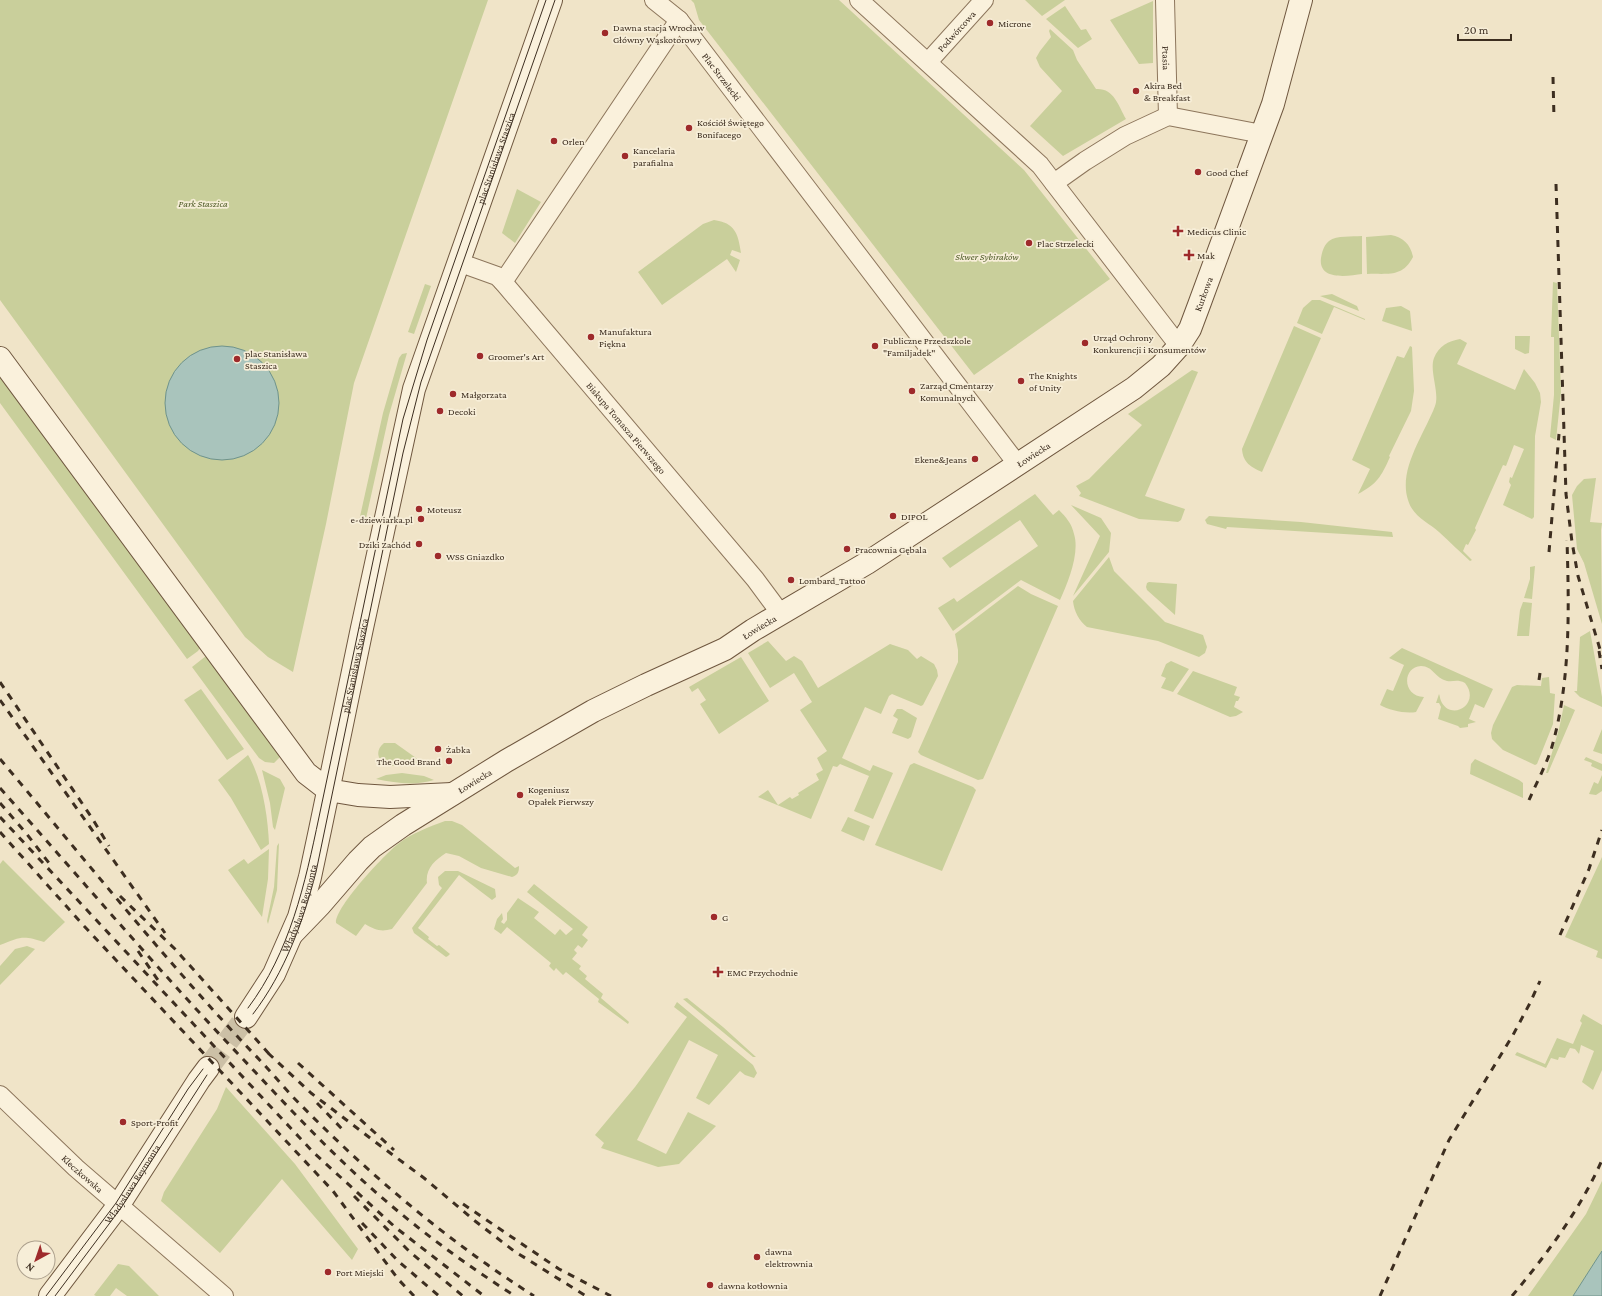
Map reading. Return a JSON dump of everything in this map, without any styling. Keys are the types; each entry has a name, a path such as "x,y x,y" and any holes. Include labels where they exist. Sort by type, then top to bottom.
{"main road":[{"name":"plac Stanisława Staszica","path":"328,790 414,389 551,0"},
{"name":"Kurkowa","path":"1055,441 1134,388 1161,366 1179,346 1190,329 1273,104 1301,0"},
{"path":"0,358 306,773 328,790"},
{"name":"Łowiecka","path":"368,796 392,807 425,812 513,757 594,711 646,685 725,649 867,563 1055,441"},
{"name":"Łowiecka","path":"328,790 368,796 453,794"},
{"name":"Władysława Reymonta","path":"246,1017 267,987 293,933 310,877 328,790"},
{"path":"293,933 320,905 354,865 372,848 388,835 425,812"},
{"name":"Władysława Reymonta","path":"50,1296 118,1206 208,1068"}],"street":[{"name":"Plac Strzelecki","path":"654,0 679,20 1018,465"},
{"path":"859,0 1040,165 1179,346"},
{"name":"Podwórcowa","path":"928,62 984,0"},
{"name":"Ptasia","path":"1165,0 1168,116"},
{"path":"503,282 679,20"},
{"path":"1054,183 1125,136 1168,116 1262,134"},
{"name":"Biskupa Tomasza Pierwszego","path":"458,262 497,276 503,282 755,579 781,614"},
{"name":"Kleczkowska","path":"0,1095 118,1206 224,1296"}],"green space":[{"name":"Park Staszica","path":"0,0 488,0 354,383 326,524 293,672 268,657 245,637 0,300"},
{"name":"Skwer Sybiraków","path":"691,0 839,0 1024,170 1110,279 974,375 699,20 694,3"},
{"path":"1025,0 1065,0 1042,16"},
{"path":"1153,1 1153,63 1139,64 1110,20"},
{"path":"1065,6 1081,30 1086,29 1092,39 1078,48 1046,19"},
{"path":"1050,29 1073,50 1077,60 1096,89 1107,91 1115,98 1126,119 1063,156 1030,126 1062,91 1040,67 1036,58 1051,37 1049,31"},
{"path":"517,189 541,202 515,243 502,233"},
{"path":"714,220 721,221 731,226 737,235 741,253 732,250 730,255 740,260 736,272 727,259 662,305 638,272 703,224"},
{"path":"1391,235 1403,240 1408,245 1413,257 1409,264 1394,273 1367,274 1366,237"},
{"path":"1362,236 1362,274 1342,276 1329,274 1324,270 1321,265 1321,258 1326,244 1329,241 1340,237"},
{"path":"1553,282 1557,283 1561,392 1556,440 1550,437 1554,395 1554,337 1551,337"},
{"path":"425,284 431,286 414,334 408,332"},
{"path":"1332,294 1357,306 1359,311 1320,296"},
{"path":"1312,300 1320,300 1365,320 1334,307 1322,334 1297,323 1303,308"},
{"path":"1401,306 1410,311 1412,331 1382,321 1386,308"},
{"path":"1294,326 1321,338 1262,472 1248,464 1244,458 1242,449"},
{"path":"1515,336 1530,336 1529,353 1525,354 1515,349"},
{"path":"1460,339 1467,343 1457,364 1515,390 1524,369 1535,383 1540,393 1541,402 1535,436 1534,517 1532,519 1503,505 1511,485 1509,482 1510,477 1512,478 1524,449 1514,445 1506,466 1503,465 1475,528 1476,530 1463,551 1472,560 1470,561 1439,532 1413,511 1408,500 1406,488 1406,476 1409,464 1435,406 1436,389 1433,369 1434,358 1441,347 1452,341"},
{"path":"1410,346 1412,347 1414,391 1411,411 1381,475 1370,487 1358,494 1370,469 1352,460 1397,356 1404,358"},
{"path":"407,353 389,415 365,523 359,521 383,413 399,358 402,354"},
{"path":"1192,370 1198,372 1145,496 1185,509 1181,520 1178,522 1139,519 1079,496 1081,493 1076,486 1089,479 1142,425 1128,414"},
{"path":"0,374 200,648 187,659 0,403"},
{"path":"1596,478 1590,522 1602,523 1602,624 1584,563 1577,549 1572,495 1577,486 1584,479"},
{"path":"1035,494 1053,515 1059,510 1062,513 1070,524 1074,534 1074,558 1070,576 1060,600 1021,580 953,631 938,608 954,598 957,602 1038,546 1020,520 950,568 942,558"},
{"path":"1071,505 1101,518 1111,533 1109,552 1073,596 1100,536"},
{"path":"1209,516 1301,522 1392,532 1393,537 1227,527 1226,529 1207,524 1205,520"},
{"path":"1109,557 1114,571 1165,622 1203,635 1207,647 1205,653 1199,657 1158,641 1087,627 1084,625 1077,616 1073,601"},
{"path":"1535,566 1532,599 1524,598 1530,579 1530,567"},
{"path":"1147,583 1177,584 1175,615 1147,590"},
{"path":"1018,586 1031,594 1058,606 984,777 983,779 978,780 921,755 918,752 958,662 958,650 955,634"},
{"path":"1523,602 1532,603 1529,636 1517,636 1520,610"},
{"path":"1590,631 1602,697 1602,707 1580,697 1574,691 1577,691 1580,637"},
{"path":"768,641 786,661 794,656 802,661 818,688 890,644 908,650 917,659 921,656 934,664 938,676 923,705 921,706 892,694 889,696 881,714 865,707 842,758 870,771 873,765 893,773 873,819 854,811 869,776 840,764 837,767 833,766 811,819 758,797 768,790 778,805 790,797 792,799 799,795 798,793 819,780 816,774 823,770 817,758 827,751 800,710 812,702 794,673 770,688 748,653"},
{"path":"1402,648 1493,689 1484,708 1475,704 1469,719 1476,722 1468,724 1468,727 1460,728 1438,719 1441,707 1439,703 1436,703 1439,694 1441,702 1447,708 1458,710 1468,703 1470,697 1469,690 1465,683 1460,681 1447,681 1428,668 1421,666 1410,671 1407,682 1408,687 1412,692 1424,697 1416,712 1397,711 1380,705 1387,689 1393,691 1404,665 1389,658"},
{"path":"206,656 280,757 274,763 265,762 259,758 192,667"},
{"path":"741,657 769,701 719,734 700,704 706,700 698,688 692,692 689,687"},
{"path":"1171,661 1189,669 1173,692 1161,688 1166,678 1161,676 1166,664"},
{"path":"1193,671 1237,687 1234,695 1240,697 1238,701 1236,701 1234,707 1243,712 1236,716 1230,717 1177,694"},
{"path":"1549,677 1550,693 1555,694 1553,724 1537,764 1535,765 1503,750 1492,739 1491,733 1493,725 1512,687 1517,685 1541,686 1542,678"},
{"path":"201,689 244,749 227,760 184,700"},
{"path":"1564,705 1575,710 1548,773 1546,773 1559,729"},
{"path":"897,709 902,709 917,718 911,737 908,739 892,733 898,719 893,716"},
{"path":"1602,729 1602,754 1593,751"},
{"path":"384,743 395,743 426,765 387,765 381,760 378,753"},
{"path":"248,755 261,786 267,822 269,844 261,850 231,798 218,780"},
{"path":"1586,757 1602,764 1602,771 1591,766 1592,763 1584,760"},
{"path":"1475,759 1523,783 1523,798 1470,774 1471,764"},
{"path":"914,763 973,787 976,790 942,871 875,845 910,765"},
{"path":"262,770 280,779 285,788 275,830 273,827 270,803"},
{"path":"402,773 424,776 434,780 419,783 398,783 376,779 386,775"},
{"path":"1602,775 1602,791 1596,795 1589,794 1594,782 1598,784"},
{"path":"848,817 870,826 864,841 841,831"},
{"path":"445,821 452,821 462,825 515,868 519,866 518,873 512,877 481,868 459,856 446,853 429,869 427,883 392,929 378,930 365,924 356,936 336,923 343,905 372,869 398,844 415,833"},
{"path":"279,843 277,890 268,924 267,921 274,887 277,846"},
{"path":"269,849 268,879 262,917 228,870 244,859 248,864"},
{"path":"1602,857 1602,959 1596,957 1598,951 1565,937"},
{"path":"3,860 65,922 44,942 31,938 22,938 0,945 0,864"},
{"path":"445,871 458,871 495,889 496,897 492,900 459,875 418,928 429,937 428,939 437,946 439,945 450,954 446,957 414,933 412,928 442,888 439,885 438,877"},
{"path":"534,884 588,927 582,935 588,940 582,948 578,945 574,950 577,953 572,959 581,966 579,969 587,976 585,979 603,994 601,998 628,1021 628,1024 598,1002 599,999 566,972 563,975 556,968 554,971 549,966 551,963 507,927 501,934 494,929 497,919 502,913 503,919 501,922 504,924 507,920 507,913 518,898 539,912 534,918 555,935 560,929 566,935 573,929 527,892"},
{"path":"27,946 35,949 0,985 0,966 15,949"},
{"path":"687,998 723,1027 756,1057 753,1057 683,999"},
{"path":"677,1002 753,1065 757,1073 754,1078 745,1075 740,1071 709,1105 696,1098 718,1055 689,1040 637,1140 666,1154 688,1112 716,1126 679,1164 658,1167 601,1148 604,1143 595,1135 635,1087 687,1017 674,1007"},
{"path":"1583,1014 1602,1025 1602,1070 1593,1090 1582,1082 1594,1051 1581,1045 1579,1054 1575,1049 1570,1048 1565,1058 1559,1057 1558,1060 1551,1058 1546,1068 1515,1055 1517,1052 1545,1064 1557,1038 1573,1044 1582,1023 1580,1021"},
{"path":"226,1087 295,1164 358,1249 352,1260 282,1179 220,1253 161,1201 164,1192 217,1109"},
{"path":"1602,1181 1602,1251 1573,1296 1528,1296 1586,1214"},
{"path":"118,1264 129,1266 159,1296 127,1296 116,1288 110,1296 94,1295"}],"water":[{"path":"222,346 244,350 262,363 275,381 279,403 275,425 262,443 244,456 222,460 200,456 182,443 169,425 165,403 169,381 182,363 200,350"},
{"path":"1602,1251 1602,1296 1573,1296 1598,1257"}],"tunnel":[{"path":"208,1068 246,1017"}],"tram line":[{"path":"248,1008 263,986 285,941 294,917 308,867 403,419 427,340 546,0"},
{"path":"253,1014 275,981 284,964 299,928 311,891 403,453 421,382 555,0"},
{"path":"46,1296 116,1203 188,1089 203,1069"},
{"path":"55,1296 121,1208 207,1075"}],"railway":[{"path":"1553,77 1554,119"},
{"path":"1556,184 1566,494 1578,576 1602,656"},
{"path":"1549,552 1559,434"},
{"path":"1529,800 1551,750 1558,724 1562,698 1568,619 1567,540"},
{"path":"1599,651 1602,669"},
{"path":"1539,680 1540,673"},
{"path":"0,682 92,818 109,846"},
{"path":"0,700 165,933"},
{"path":"0,759 155,944 293,1097 349,1152 408,1204 469,1252 534,1296"},
{"path":"0,788 119,924 305,1125 385,1200 448,1250 515,1296"},
{"path":"0,803 49,863"},
{"path":"0,817 313,1152 395,1227 484,1296"},
{"path":"1560,935 1589,869 1602,830"},
{"path":"0,832 84,926 333,1191 398,1279 414,1296"},
{"path":"120,896 175,949 271,1056"},
{"path":"138,951 160,983"},
{"path":"1380,1296 1449,1140 1513,1035 1540,981"},
{"path":"268,1053 311,1093 424,1178 475,1221 514,1251 586,1296"},
{"path":"298,1063 394,1150"},
{"path":"317,1103 344,1131"},
{"path":"1512,1296 1562,1231 1584,1196 1602,1160"},
{"path":"354,1196 410,1252 463,1296"},
{"path":"463,1204 559,1269 611,1296"},
{"path":"362,1223 398,1261 439,1296"}],"place":[{"name":"Microne","path":"990,23"},
{"name":"Dawna stacja Wrocław Główny Wąskotorowy","path":"605,33"},
{"name":"Akira Bed & Breakfast","path":"1136,91"},
{"name":"Kościół Świętego Bonifacego","path":"689,128"},
{"name":"Orlen","path":"554,141"},
{"name":"Kancelaria parafialna","path":"625,156"},
{"name":"Good Chef","path":"1198,172"},
{"name":"Medicus Clinic","path":"1178,231"},
{"name":"Plac Strzelecki","path":"1029,243"},
{"name":"Mak","path":"1189,255"},
{"name":"Manufaktura Piękna","path":"591,337"},
{"name":"Urząd Ochrony Konkurencji i Konsumentów","path":"1085,343"},
{"name":"Publiczne Przedszkole \"Familjadek\"","path":"875,346"},
{"name":"Groomer's Art","path":"480,356"},
{"name":"plac Stanisława Staszica","path":"237,359"},
{"name":"The Knights of Unity","path":"1021,381"},
{"name":"Zarząd Cmentarzy Komunalnych","path":"912,391"},
{"name":"Małgorzata","path":"453,394"},
{"name":"Decoki","path":"440,411"},
{"name":"Ekene&Jeans","path":"975,459"},
{"name":"Moteusz","path":"419,509"},
{"name":"DIPOL","path":"893,516"},
{"name":"e-dziewiarka.pl","path":"421,519"},
{"name":"Dziki Zachód","path":"419,544"},
{"name":"Pracownia Gębala","path":"847,549"},
{"name":"WSS Gniazdko","path":"438,556"},
{"name":"Lombard_Tattoo","path":"791,580"},
{"name":"Żabka","path":"438,749"},
{"name":"The Good Brand","path":"449,761"},
{"name":"Kogeniusz Opałek Pierwszy","path":"520,795"},
{"name":"G","path":"714,917"},
{"name":"EMC Przychodnie","path":"718,972"},
{"name":"Sport-Profit","path":"123,1122"},
{"name":"dawna elektrownia","path":"757,1257"},
{"name":"Port Miejski","path":"328,1272"},
{"name":"dawna kotłownia","path":"710,1285"}]}
